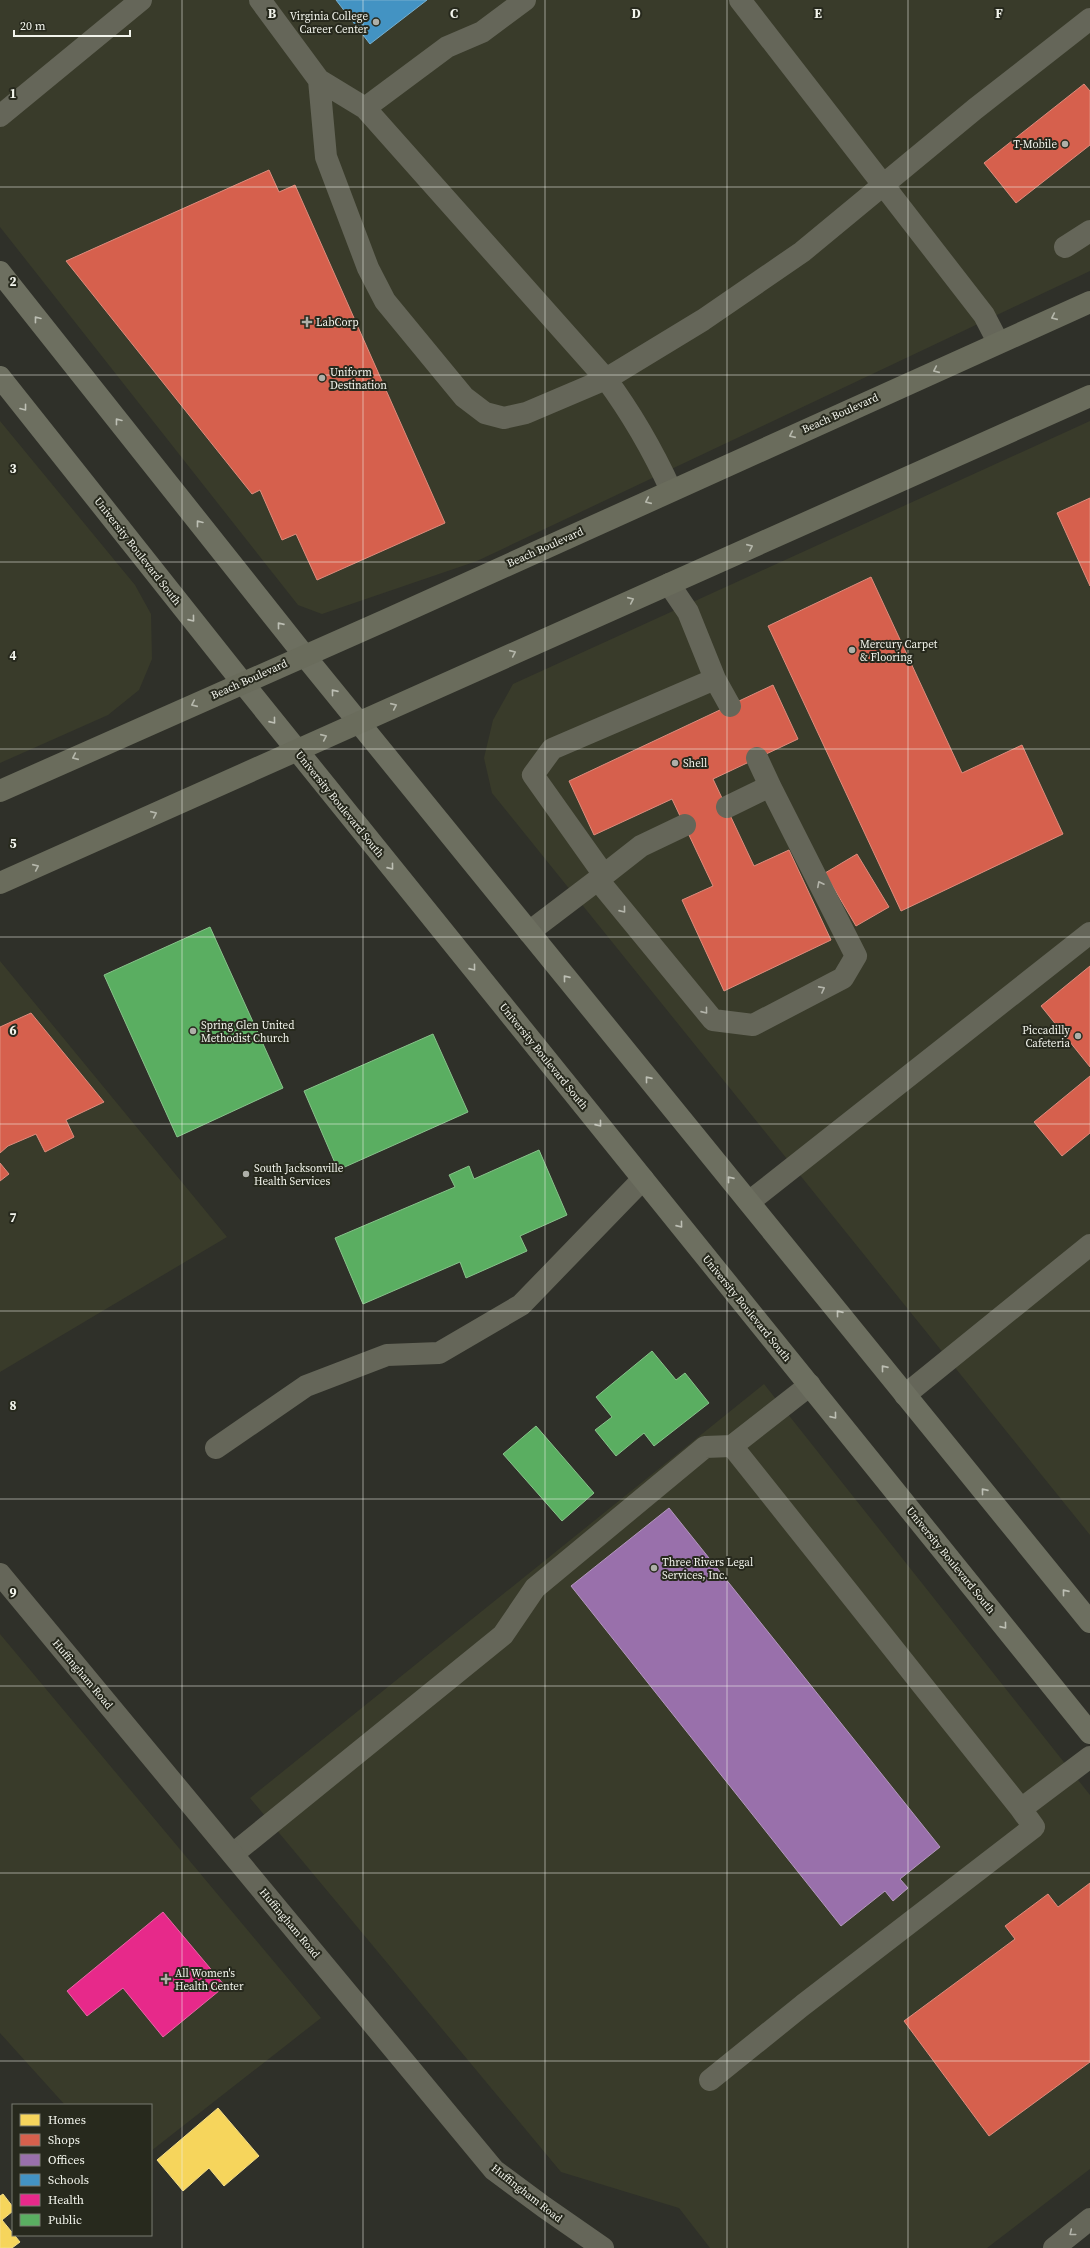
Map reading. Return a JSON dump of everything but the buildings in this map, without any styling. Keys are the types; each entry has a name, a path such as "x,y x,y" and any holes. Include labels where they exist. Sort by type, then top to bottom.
{"highway":[{"name":"Beach Boulevard","path":"0,791 1090,302"},
{"path":"0,883 1090,396"}],"main road":[{"path":"0,272 358,722 1090,1622"},
{"name":"University Boulevard South","path":"0,377 242,682 1090,1733"}],"street":[{"path":"0,116 142,0"},
{"path":"260,0 319,80 365,108 606,379 623,401 656,459 671,490"},
{"path":"365,108 447,47 482,32 525,0"},
{"path":"740,0 984,315 998,342"},
{"path":"319,80 326,157 368,268 385,301 464,397 485,413 504,418 526,413 606,379 703,320 802,252 883,184 1090,19"},
{"path":"1065,247 1090,230"},
{"path":"669,584 688,612 715,679 730,706"},
{"path":"715,679 552,749 533,775 601,878 713,1020 753,1025 844,978 856,956 757,758"},
{"path":"726,807 770,786"},
{"path":"529,932 641,846 685,825"},
{"path":"749,1202 1090,933"},
{"path":"216,1448 306,1386 387,1354 439,1353 521,1305 643,1179"},
{"path":"905,1395 1090,1245"},
{"path":"233,1854 503,1635 535,1588 705,1447 732,1446 810,1385"},
{"path":"710,2080 802,2005 1034,1826 732,1446"},
{"name":"Huffingham Road","path":"0,1574 494,2170 544,2208 603,2248"},
{"path":"1021,1809 1090,1757"},
{"path":"1054,2248 1090,2219"}],"shaded area":[{"path":"0,0 1090,0 1090,271 477,561 322,614 298,605 0,227"},
{"path":"0,421 135,585 151,614 152,659 139,690 108,715 0,763"},
{"path":"1090,421 1090,1535 492,793 484,758 493,720 513,684"},
{"path":"0,961 227,1237 0,1372"},
{"path":"764,1384 1090,1795 1090,2169 987,2248 710,2248 679,2208 561,2172 250,1798"},
{"path":"0,1634 321,2018 152,2150 152,2104 64,2104 0,2033"}],"place":[{"name":"Virginia College Career Center","path":"376,22"},
{"name":"T-Mobile","path":"1065,144"},
{"name":"LabCorp","path":"307,322"},
{"name":"Uniform Destination","path":"322,378"},
{"name":"Mercury Carpet & Flooring","path":"852,650"},
{"name":"Shell","path":"675,763"},
{"name":"Spring Glen United Methodist Church","path":"193,1031"},
{"name":"Piccadilly Cafeteria","path":"1078,1036"},
{"name":"South Jacksonville Health Services","path":"246,1174"},
{"name":"Three Rivers Legal Services, Inc.","path":"654,1568"},
{"name":"All Women's Health Center","path":"166,1979"}]}
